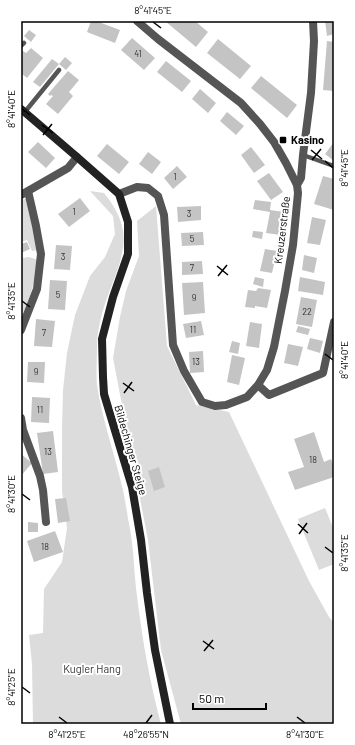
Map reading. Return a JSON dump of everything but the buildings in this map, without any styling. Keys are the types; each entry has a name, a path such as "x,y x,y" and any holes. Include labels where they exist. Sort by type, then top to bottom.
{"street":[{"name":"Kreuzerstraße","path":"119,194 137,187 148,188 158,196 164,215 173,345 184,371 202,402 215,406 226,405 246,397 258,385 268,370 274,347 293,245 298,193 297,185 274,142 241,103 137,21"},
{"path":"297,185 301,178 311,93 314,41 313,21"},
{"path":"23,111 119,194"},
{"path":"21,330 37,289 41,254 36,226 25,193 68,168 77,157"},
{"name":"Bildechinger Steige","path":"119,194 128,222 128,254 113,297 102,340 102,377 104,394 132,487 141,540 155,650 170,724"},
{"path":"258,385 270,395 322,373 334,322"},
{"path":"21,418 23,430 40,476 46,522"}],"lane":[{"path":"23,111 59,70"},
{"path":"303,155 334,166"}],"green space":[{"name":"Kugler Hang","path":"90,191 104,193 116,211 123,231 124,240 121,258 98,330 97,385 125,500 144,644 153,693 161,724 33,724 32,664 29,635 43,633 44,589 62,562 67,528 62,491 62,429 63,390 67,353 75,315 90,276 105,257 115,234 113,216"},
{"path":"27,199 38,250 32,251 27,240 21,242 21,201"},
{"path":"156,206 167,346 196,405 229,412 309,581 329,617 334,623 334,724 181,724 161,650 148,540 113,358 126,291 139,256 137,221"},
{"path":"29,257 38,260 36,275 21,317 21,258"},
{"path":"325,508 334,530 334,564 319,570 298,519"}],"place":[{"name":"Kasino","path":"283,140"}]}
